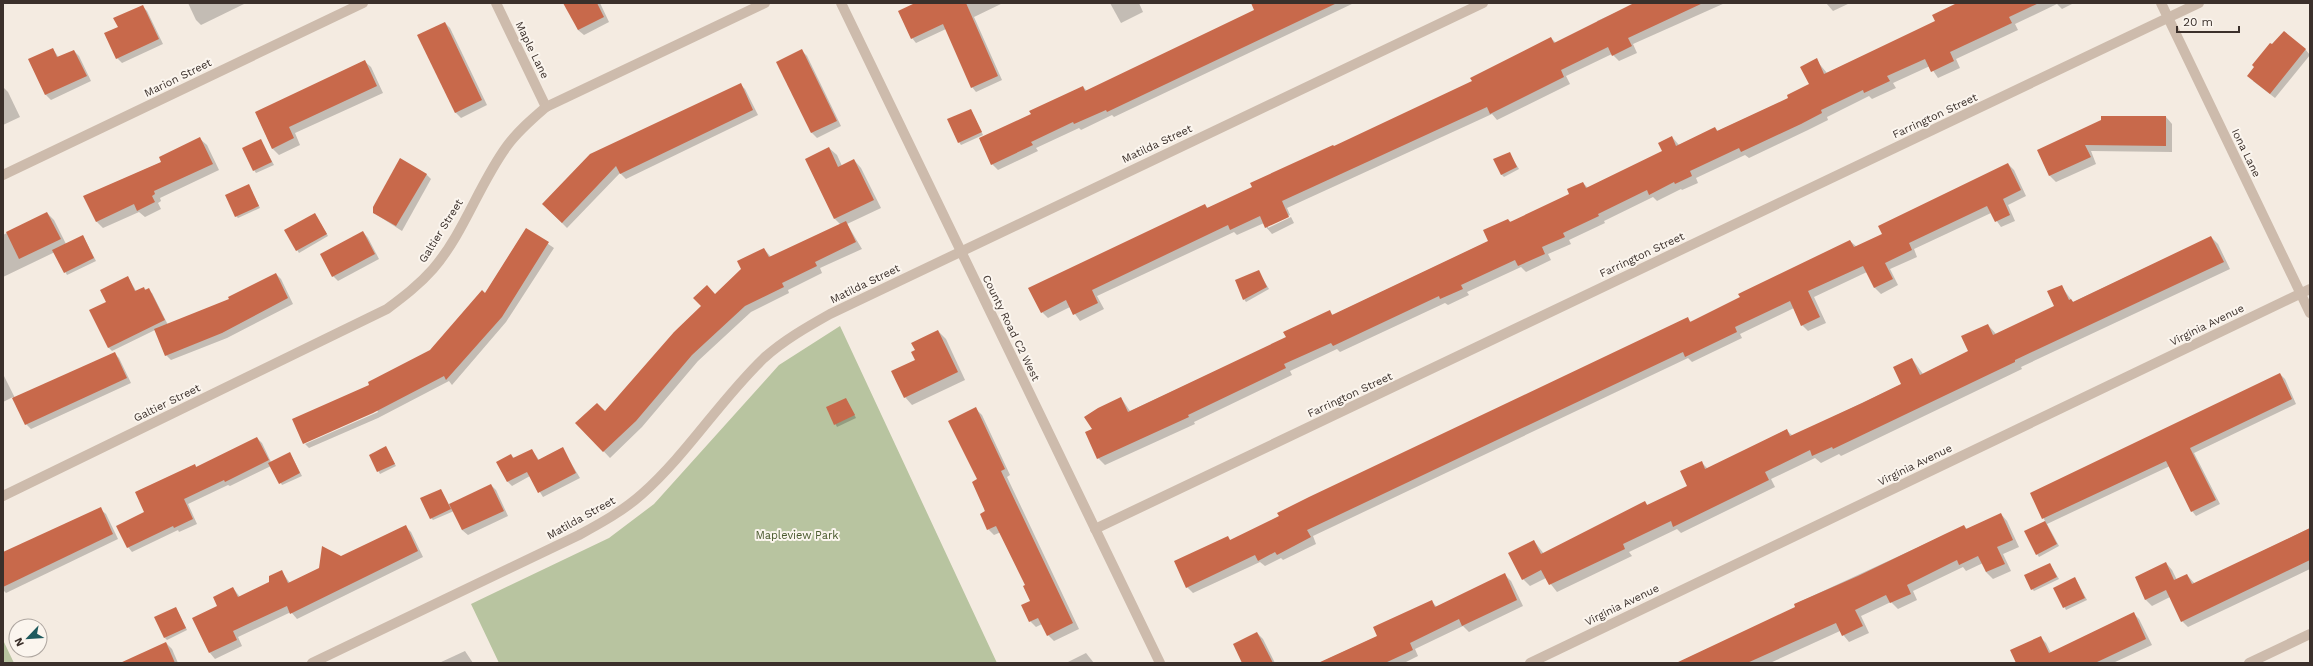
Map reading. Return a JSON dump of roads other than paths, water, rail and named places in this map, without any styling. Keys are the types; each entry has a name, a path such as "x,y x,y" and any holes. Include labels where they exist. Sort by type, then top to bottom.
{"street":[{"name":"Marion Street","path":"3,175 363,3"},
{"name":"Maple Lane","path":"496,3 546,107"},
{"name":"Galtier Street","path":"3,496 387,309 412,290 433,268 450,243 507,145 527,123 546,107 764,3"},
{"name":"County Road C2 West","path":"841,3 1160,663"},
{"name":"Matilda Street","path":"312,663 579,535 614,516 643,494 741,382 765,357 795,334 830,314 1483,3"},
{"name":"Iona Lane","path":"2161,3 2167,18 2305,292 2310,313"},
{"name":"Farrington Street","path":"1095,529 2199,3"},
{"name":"Virginia Avenue","path":"1530,663 2305,292"},
{"path":"2250,663 2310,634"}],"park label":[{"name":"Mapleview Park","path":"797,535"}]}
